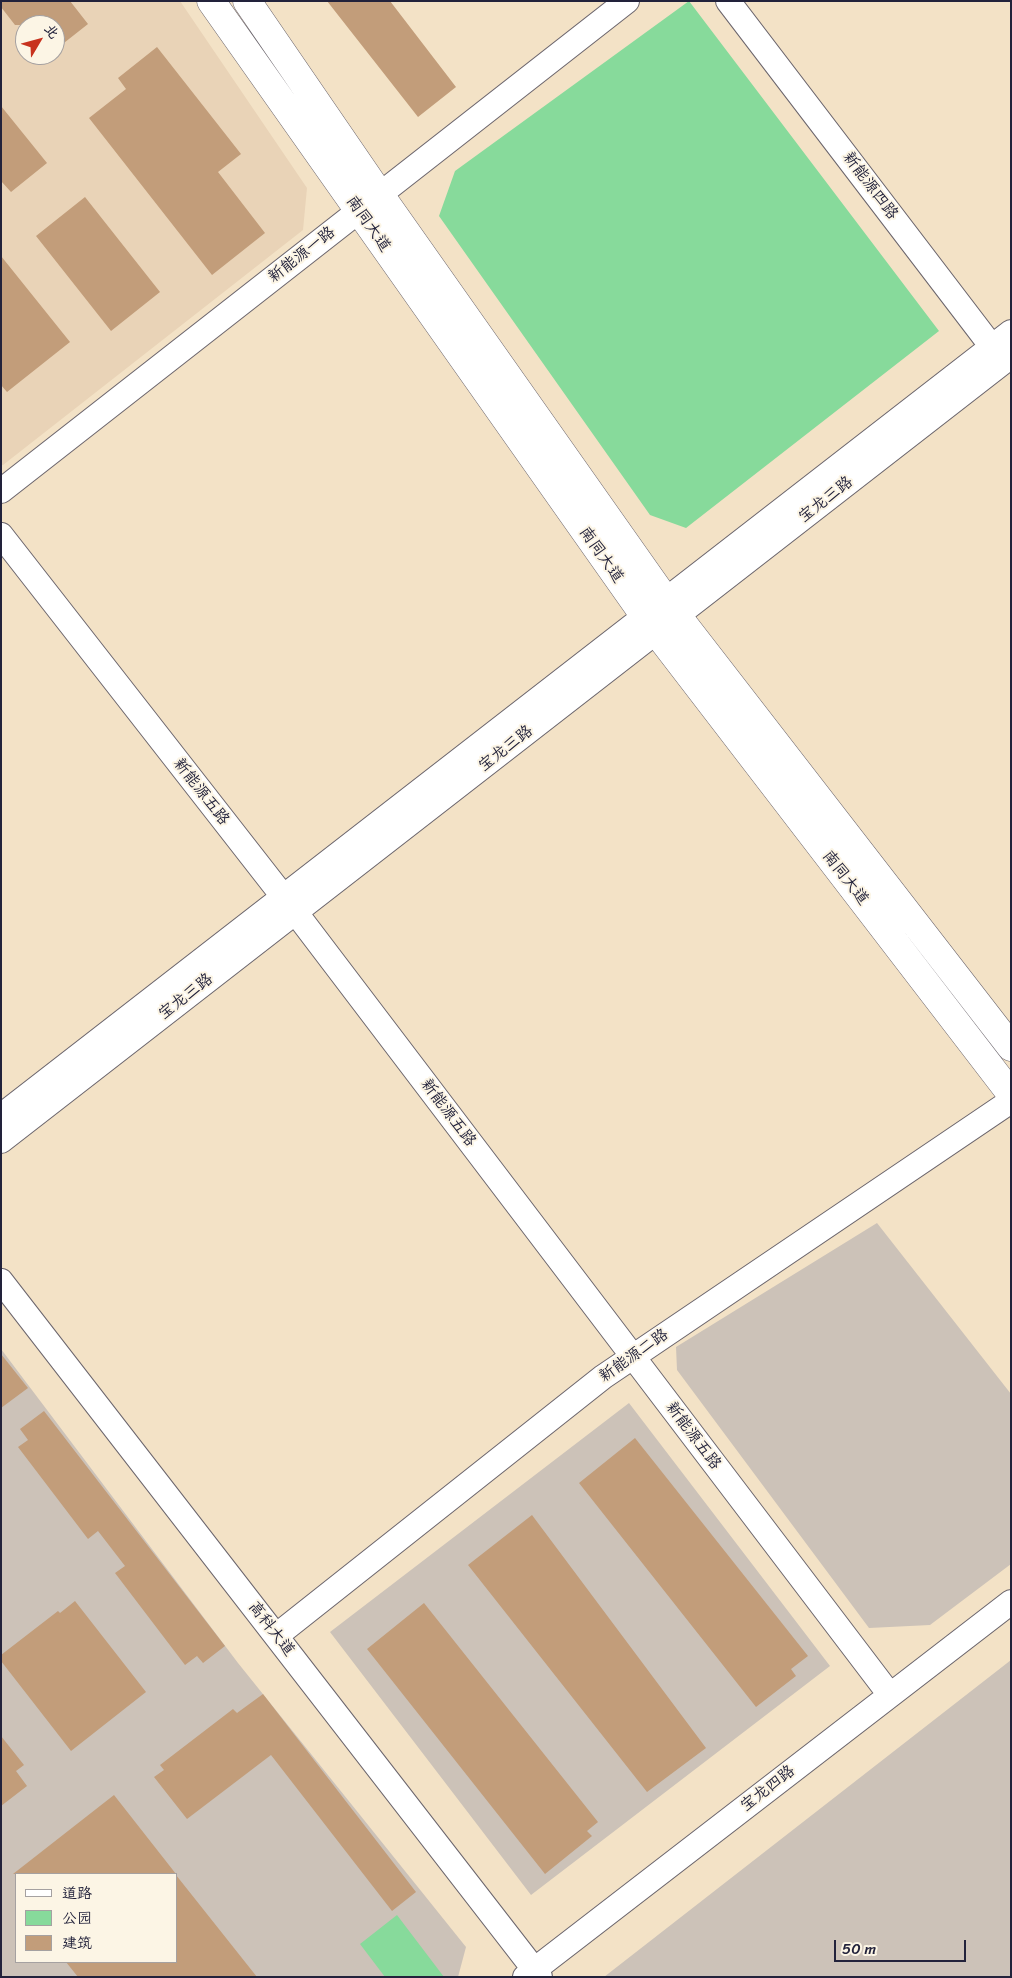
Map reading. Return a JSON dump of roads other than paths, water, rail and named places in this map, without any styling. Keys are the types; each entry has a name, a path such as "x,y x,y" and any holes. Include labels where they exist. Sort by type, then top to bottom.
{"main road":[{"name":"南同大道","path":"211,1 370,203 672,608 1011,1047"},
{"name":"南同大道","path":"248,1 370,203 650,624 1011,1094"}],"street":[{"name":"新能源一路","path":"1,491 627,1"},
{"name":"新能源四路","path":"728,1 1004,359"},
{"name":"宝龙三路","path":"1,1141 289,905 650,624 1004,359 1011,332"},
{"name":"新能源五路","path":"1,535 289,905 890,1695"},
{"name":"宝龙三路","path":"1,1116 289,905"},
{"name":"新能源二路","path":"276,1636 603,1377 1011,1101"},
{"name":"高科大道","path":"1,1281 276,1636 533,1974"},
{"name":"宝龙四路","path":"533,1974 1011,1602"}]}
